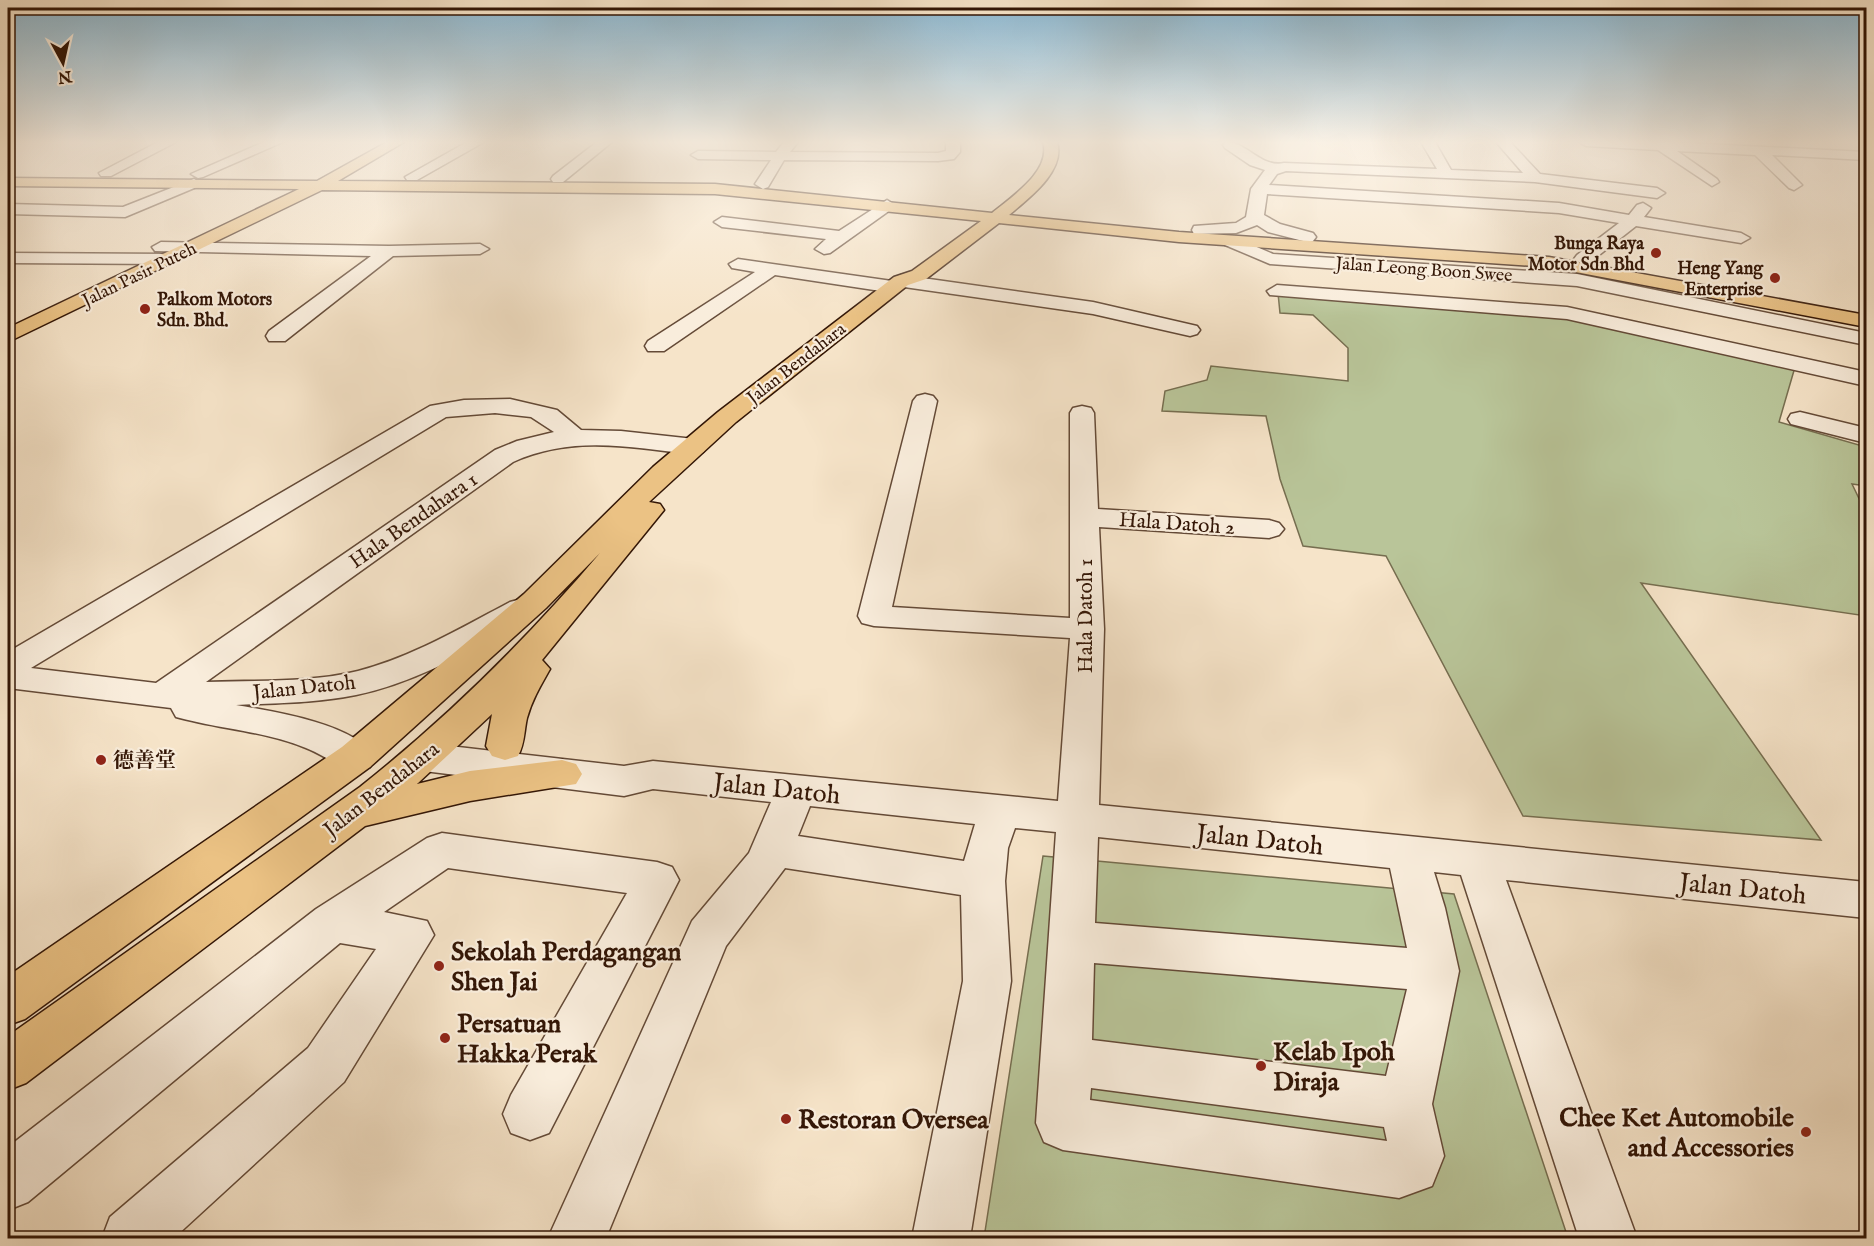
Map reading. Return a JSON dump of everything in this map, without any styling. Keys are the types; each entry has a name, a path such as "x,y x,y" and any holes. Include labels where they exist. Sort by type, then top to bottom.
{"main road":[{"name":"Jalan Pasir Puteh","path":"8,336 166,253 258,200"},
{"name":"Jalan Pasir Puteh","path":"166,253 195,247 277,200"},
{"name":"Jalan Leong Boon Swee","path":"828,200 1200,230 1493,249 1579,268 1866,321"},
{"name":"Jalan Leong Boon Swee","path":"894,200 1231,241"},
{"name":"Jalan Bendahara","path":"989,212 1000,200"},
{"name":"Jalan Bendahara","path":"8,1004 356,758 549,609 662,473 727,417 898,284 919,275 1004,200"},
{"name":"Jalan Pasir Puteh","path":"8,320 136,259"},
{"name":"Jalan Leong Boon Swee","path":"1579,268 1866,311"},
{"path":"505,746 504,729 509,711 549,609"},
{"path":"146,905 220,868 276,835 378,766 431,746 428,724 477,673 549,609"},
{"name":"Jalan Bendahara","path":"8,1066 346,818 431,746"},
{"path":"346,818 426,795 470,786 562,774"}],"street":[{"path":"95,226 151,200"},
{"path":"1200,230 1247,225 1255,217 1257,200"},
{"path":"1447,200 1529,205 1634,219 1741,238"},
{"path":"1567,313 1579,268 1634,219 1650,200"},
{"path":"656,346 842,236 887,206"},
{"path":"8,209 125,213"},
{"path":"8,227 45,210"},
{"path":"1255,217 1274,228 1307,237"},
{"path":"722,222 842,236"},
{"path":"16,258 64,240"},
{"name":"Jalan Leong Boon Swee","path":"1231,241 1270,259 1579,268 1866,339"},
{"path":"195,247 389,251 480,249"},
{"path":"277,336 389,251"},
{"path":"16,258 136,259 166,253"},
{"path":"738,264 1093,308 1190,330"},
{"path":"1277,291 1567,313 1866,379"},
{"path":"925,401 874,616 1087,629"},
{"path":"8,666 439,411 460,407 529,410 547,415 574,437"},
{"name":"Hala Datoh 1","path":"1082,413 1087,629 1063,1123 1400,1170 1412,1166 1417,1156 1406,1104"},
{"path":"1800,419 1866,436"},
{"name":"Hala Bendahara 1","path":"162,696 504,456 521,447 545,440 608,437 694,447"},
{"name":"Hala Datoh 2","path":"1084,517 1269,529"},
{"name":"Jalan Datoh","path":"8,677 162,696 280,692 357,683 398,671 549,609"},
{"name":"Jalan Datoh","path":"162,696 184,706 308,734 336,743 356,758"},
{"name":"Jalan Datoh","path":"431,746 505,746 634,763 653,775"},
{"name":"Jalan Datoh","path":"431,746 562,774 624,781 653,775 1866,900"},
{"path":"577,1239 708,935 766,863 796,790"},
{"path":"941,1239 987,981 983,881 987,848 1000,811"},
{"path":"771,849 983,881"},
{"path":"8,1182 332,923 442,850 657,880 530,1114"},
{"path":"1066,1061 1406,1104 1435,971 1423,908 1407,854"},
{"path":"1478,861 1608,1239"},
{"path":"131,1239 326,1065 411,934 332,923"},
{"path":"1071,941 1435,971"}],"green space":[{"path":"1278,293 1559,316 1795,367 1779,422 1866,447 1866,486 1852,484 1866,513 1866,616 1641,583 1821,840 1523,816 1386,556 1303,546 1280,479 1266,416 1162,411 1165,391 1207,380 1211,366 1348,381 1348,348 1313,315 1280,313"},
{"name":"Kelab Ipoh Diraja","path":"1043,856 1454,894 1568,1238 984,1238"}],"place":[{"name":"Bunga Raya Motor Sdn Bhd","path":"1656,253"},
{"name":"Heng Yang Enterprise","path":"1775,278"},
{"name":"Palkom Motors Sdn. Bhd.","path":"145,309"},
{"name":"德善堂","path":"101,760"},
{"name":"Sekolah Perdagangan Shen Jai","path":"439,966"},
{"name":"Persatuan Hakka Perak","path":"445,1038"},
{"name":"Kelab Ipoh Diraja","path":"1261,1066"},
{"name":"Restoran Oversea","path":"786,1119"},
{"name":"Chee Ket Automobile and Accessories","path":"1806,1132"}]}
